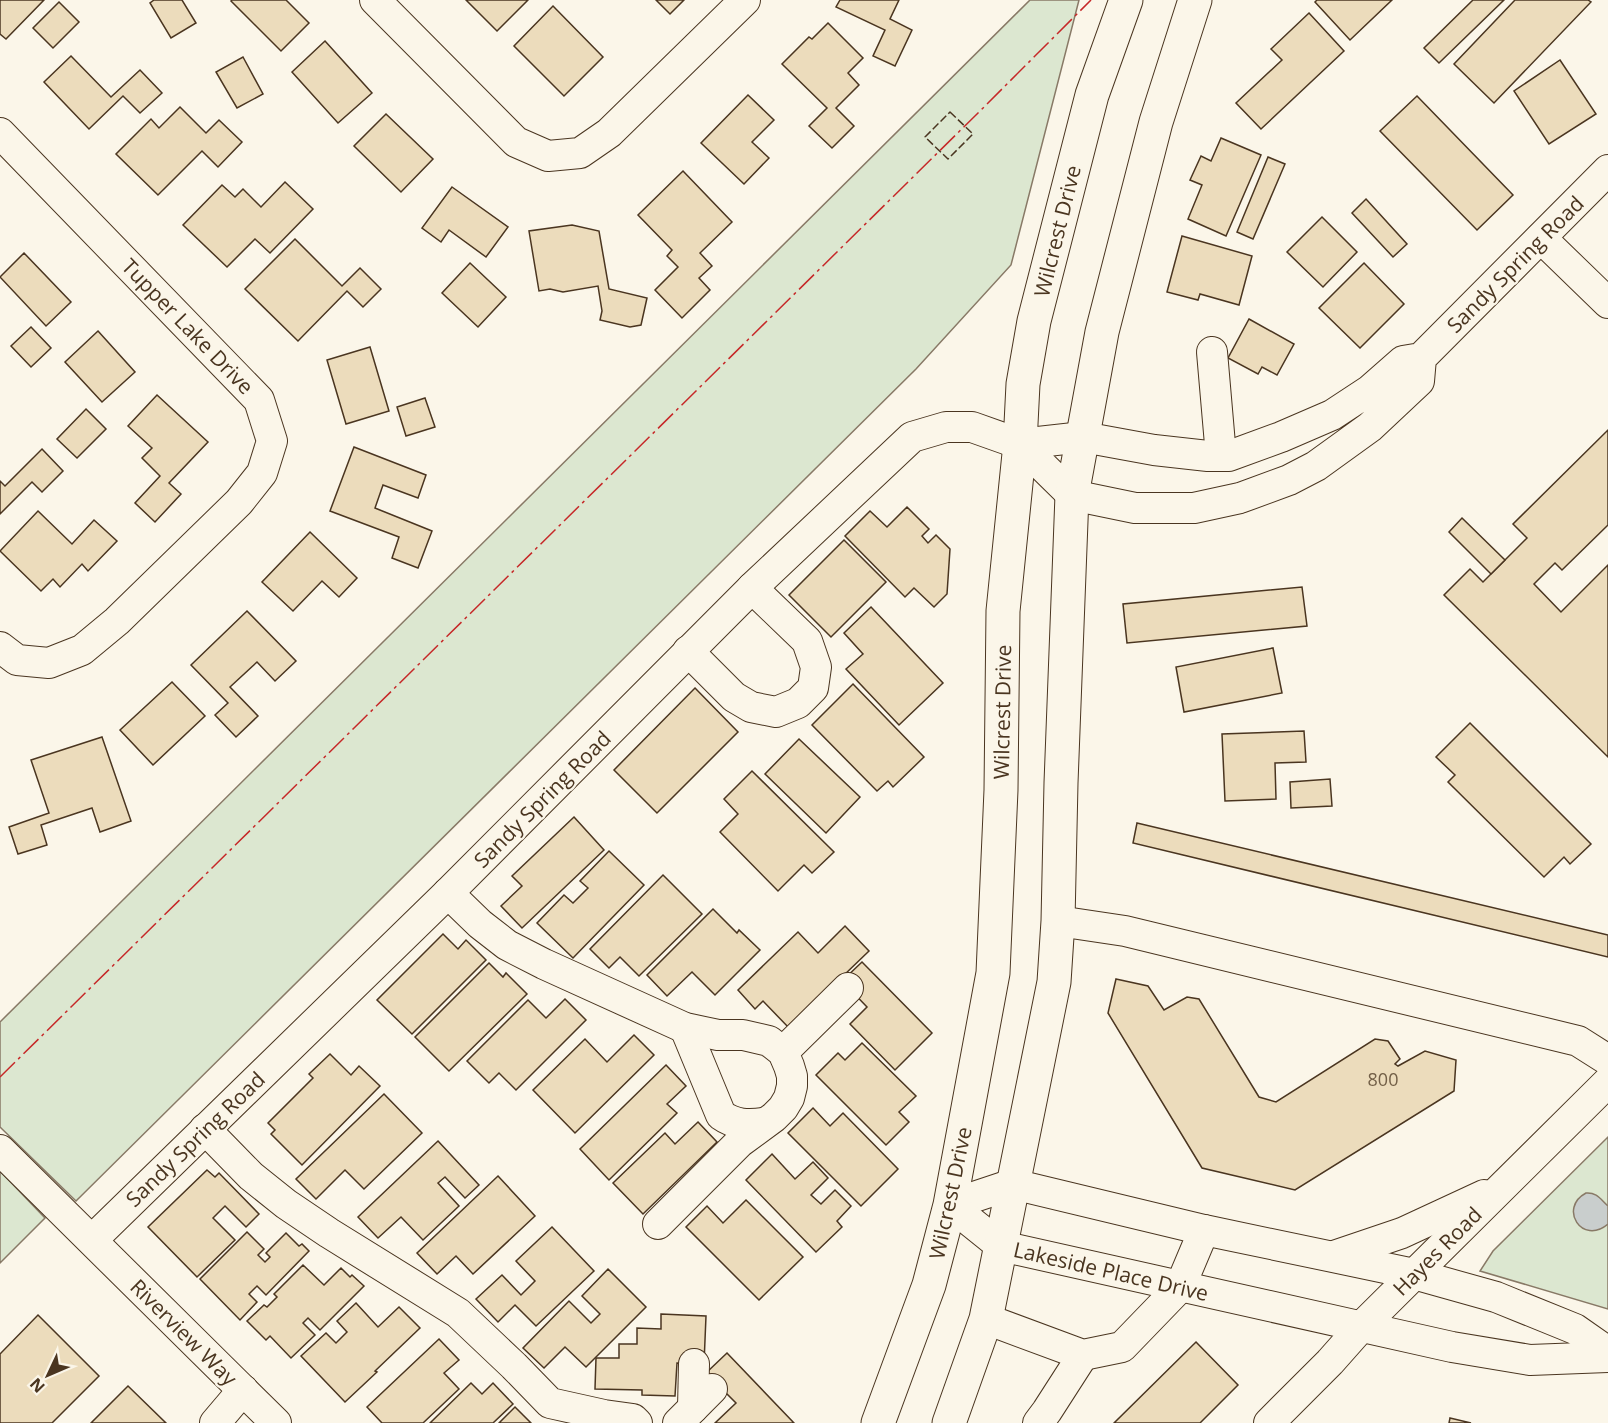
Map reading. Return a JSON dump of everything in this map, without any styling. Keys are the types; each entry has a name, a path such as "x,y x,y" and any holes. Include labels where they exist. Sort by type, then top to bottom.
{"main road":[{"name":"Wilcrest Drive","path":"878,1423 929,1285 950,1204 993,973 1001,790 1003,611 1020,444 1023,384 1034,321 1092,95 1126,0"},
{"path":"949,1423 986,1319 1054,982 1072,495 1102,332 1156,122 1195,0"}],"street":[{"path":"375,0 516,142 548,156 580,153 609,133 745,0"},
{"name":"Tupper Lake Drive","path":"0,133 259,400 273,441 262,473 240,502 117,621 82,650 49,663 16,660 0,647"},
{"name":"Sandy Spring Road","path":"1020,444 1083,437 1154,450 1229,456 1332,415 1370,390 1403,361 1421,358 1608,170"},
{"path":"1541,238 1608,303"},
{"path":"1212,352 1218,503"},
{"path":"1072,495 1135,508 1194,508 1240,498 1289,480 1336,453 1370,427 1419,381 1421,358"},
{"name":"Sandy Spring Road","path":"92,1240 448,893 752,588 912,437 946,427 972,427 1020,444 1072,495"},
{"path":"688,651 734,697 751,707 776,712 798,704 813,688 816,666 807,641 752,588"},
{"path":"448,893 480,924 507,945 544,964 685,1028 718,1035 743,1035 769,1041 783,1052 792,1077 789,1098 783,1108 740,1142 658,1224"},
{"path":"1058,921 1125,931 1578,1041 1608,1060"},
{"path":"783,1052 848,988"},
{"path":"685,1028 721,1115 736,1123 749,1125 764,1123"},
{"name":"Hayes Road","path":"1269,1423 1330,1362 1361,1327 1608,1082"},
{"path":"205,1129 251,1176 286,1204 458,1313 514,1366 554,1413 604,1415 633,1419 637,1423"},
{"name":"Riverview Way","path":"0,1150 276,1423"},
{"path":"950,1204 1013,1184 1204,1230 1414,1274 1506,1301 1575,1329 1608,1352"},
{"path":"1332,1257 1402,1233 1505,1184"},
{"name":"Lakeside Place Drive","path":"950,1204 1001,1246 1452,1347 1530,1360 1608,1357"},
{"path":"986,1319 1083,1355 1122,1347 1180,1287 1204,1230"},
{"path":"1038,1423 1083,1355"},
{"path":"694,1364 694,1407"},
{"path":"215,1423 243,1390"}],"green space":[{"path":"1030,0 1079,0 1011,265 916,369 76,1201 0,1127 0,1022"},
{"path":"1608,1137 1608,1309 1480,1271 1493,1251"},
{"path":"0,1171 45,1218 0,1263"}],"shaded area":[{"path":"1586,1193 1596,1195 1608,1206 1608,1224 1598,1230 1590,1231 1582,1228 1574,1215 1574,1207"}],"building":[{"path":"0,0 44,0 6,39 0,34"},
{"path":"154,0 182,0 196,23 171,38 150,3"},
{"path":"232,0 286,0 309,23 281,51"},
{"path":"466,0 528,0 497,31"},
{"path":"656,0 684,0 670,14"},
{"path":"840,0 899,0 890,19 912,30 895,66 873,56 885,30 836,7"},
{"path":"1317,0 1392,0 1350,40 1315,2"},
{"path":"1473,0 1504,0 1439,63 1424,48"},
{"path":"1515,0 1588,0 1591,2 1494,103 1454,64"},
{"path":"59,2 79,22 53,48 33,28"},
{"path":"553,6 603,57 564,96 514,46"},
{"path":"1309,13 1344,51 1261,129 1236,103 1282,60 1271,49"},
{"path":"828,23 863,58 848,73 859,85 836,108 854,126 832,148 809,126 827,108 782,64 809,37 812,39"},
{"path":"325,41 372,93 338,123 292,72"},
{"path":"71,56 111,97 140,70 162,93 140,113 123,96 89,129 44,82"},
{"path":"243,57 263,94 237,108 216,72"},
{"path":"1560,60 1596,114 1549,144 1514,91"},
{"path":"748,95 774,120 752,142 769,158 744,184 701,143"},
{"path":"1417,96 1513,195 1477,230 1380,131"},
{"path":"180,107 206,133 219,120 242,142 218,167 202,151 158,195 116,154 151,119 159,128"},
{"path":"386,114 433,159 401,192 354,146"},
{"path":"1221,138 1261,155 1226,236 1188,219 1202,185 1190,180 1201,156 1211,161"},
{"path":"1268,157 1285,164 1253,239 1237,232"},
{"path":"683,171 732,222 700,253 712,266 699,278 710,290 682,318 655,290 678,267 667,256 672,250 638,215"},
{"path":"285,182 313,209 270,253 255,239 227,267 183,225 222,185 235,197 243,189 261,207"},
{"path":"452,187 508,227 486,257 449,230 441,242 422,228"},
{"path":"1366,199 1407,244 1393,257 1352,213"},
{"path":"1322,217 1357,252 1323,287 1287,252"},
{"path":"572,225 599,231 609,289 647,298 641,325 630,327 600,320 602,311 598,286 563,292 550,289 539,291 529,231"},
{"path":"1182,236 1252,256 1239,305 1200,294 1198,300 1167,292"},
{"path":"295,239 342,286 360,268 381,289 363,307 347,291 298,341 245,289"},
{"path":"24,253 71,302 46,326 0,277"},
{"path":"470,263 506,297 478,327 442,293"},
{"path":"1364,263 1404,304 1360,348 1319,308"},
{"path":"1249,319 1294,344 1277,375 1262,367 1258,374 1228,358"},
{"path":"31,327 51,348 31,367 11,346"},
{"path":"98,331 135,372 102,402 65,362"},
{"path":"370,347 389,411 346,424 327,360"},
{"path":"157,395 208,442 169,483 181,494 155,522 135,503 160,476 142,458 152,448 128,426"},
{"path":"425,398 435,427 406,436 397,407"},
{"path":"86,409 106,429 77,458 57,439"},
{"path":"1608,430 1608,525 1562,570 1555,563 1534,584 1561,612 1608,565 1608,757 1444,595 1470,569 1483,582 1527,538 1513,524"},
{"path":"354,447 426,475 418,498 383,485 375,508 432,531 418,568 392,558 399,537 330,511"},
{"path":"42,449 63,471 42,492 32,482 0,514 0,481 5,486"},
{"path":"907,507 929,529 922,536 928,543 936,535 950,549 947,594 934,607 914,588 905,597 845,536 870,511 887,527"},
{"path":"38,511 72,544 94,520 117,541 88,571 82,564 60,587 53,579 41,591 0,551"},
{"path":"1462,518 1505,560 1491,574 1449,532"},
{"path":"310,532 357,578 339,597 322,581 293,611 262,582"},
{"path":"844,540 886,582 831,637 789,595"},
{"path":"1302,587 1307,626 1127,643 1123,604"},
{"path":"871,607 943,683 899,725 846,669 863,654 844,633"},
{"path":"247,611 296,661 275,681 257,662 230,687 258,716 236,737 215,715 228,703 191,665"},
{"path":"1273,648 1282,693 1184,712 1176,667"},
{"path":"172,682 205,716 153,765 120,730"},
{"path":"853,684 924,757 893,787 888,781 877,791 812,725"},
{"path":"695,688 738,732 657,813 614,770"},
{"path":"1470,723 1591,844 1570,864 1564,857 1544,877 1448,782 1455,775 1436,757"},
{"path":"1304,731 1306,762 1275,763 1276,799 1225,801 1222,734"},
{"path":"102,737 131,821 100,832 92,808 41,825 47,845 18,854 9,827 49,813 31,760"},
{"path":"799,739 860,797 826,833 765,774"},
{"path":"752,771 834,852 812,873 804,865 778,891 720,832 738,814 724,799"},
{"path":"1330,779 1332,806 1291,808 1290,782"},
{"path":"574,817 604,850 522,928 501,906 522,886 512,876"},
{"path":"1137,823 1608,935 1608,957 1133,843"},
{"path":"609,851 644,885 573,958 537,923 564,895 573,903 588,888 580,881"},
{"path":"663,875 702,914 639,976 620,957 609,968 590,949"},
{"path":"713,909 737,933 739,930 760,950 715,995 692,972 667,996 647,975"},
{"path":"845,926 869,951 789,1028 763,1001 755,1009 738,990 798,932 818,953"},
{"path":"443,934 458,949 466,940 486,960 412,1034 377,1000"},
{"path":"862,962 932,1033 895,1070 850,1024 867,1007 842,981"},
{"path":"489,963 503,977 506,973 527,994 449,1071 415,1037"},
{"path":"1116,979 1148,986 1164,1010 1187,997 1199,999 1259,1097 1276,1102 1375,1039 1388,1041 1400,1059 1395,1064 1398,1066 1425,1051 1456,1060 1454,1091 1295,1190 1202,1168 1108,1013"},
{"path":"565,999 586,1020 516,1090 499,1073 489,1083 467,1061 528,1000 546,1018"},
{"path":"634,1035 654,1055 575,1133 533,1090 585,1039 607,1062"},
{"path":"862,1043 916,1096 899,1112 909,1122 886,1145 816,1075 838,1053 845,1060"},
{"path":"330,1054 351,1075 359,1066 380,1086 302,1165 271,1134 275,1130 268,1123 313,1078 309,1074"},
{"path":"666,1065 686,1086 667,1104 677,1113 609,1180 580,1149"},
{"path":"384,1094 422,1133 364,1189 345,1170 316,1199 296,1179"},
{"path":"813,1108 830,1126 843,1113 898,1169 861,1206 788,1133"},
{"path":"698,1122 717,1142 643,1214 613,1183 665,1133 675,1144"},
{"path":"438,1141 479,1185 465,1198 445,1177 438,1183 459,1206 423,1240 401,1217 378,1238 358,1217"},
{"path":"772,1154 795,1179 813,1162 828,1178 811,1195 821,1204 835,1190 851,1206 837,1221 842,1227 816,1252 746,1180"},
{"path":"207,1170 215,1177 219,1173 259,1214 246,1227 225,1206 213,1218 235,1240 197,1277 148,1227"},
{"path":"498,1176 535,1216 473,1274 456,1256 437,1274 417,1253"},
{"path":"746,1200 803,1257 759,1300 686,1227 707,1206 723,1223"},
{"path":"552,1227 594,1271 536,1326 515,1305 498,1322 476,1299 502,1275 521,1295 535,1281 516,1261"},
{"path":"247,1232 264,1249 258,1255 265,1262 270,1257 266,1253 286,1233 299,1246 302,1244 309,1251 266,1295 257,1286 249,1294 257,1302 240,1320 200,1279"},
{"path":"303,1265 324,1285 341,1268 364,1286 320,1330 308,1318 303,1323 315,1335 291,1358 270,1336 266,1340 247,1321 264,1305 267,1307 277,1297 274,1294"},
{"path":"608,1269 646,1307 586,1367 565,1347 544,1368 523,1348 569,1301 591,1323 600,1314 582,1296"},
{"path":"356,1303 378,1327 399,1307 420,1328 345,1402 301,1356 326,1333 336,1343 347,1332 337,1321"},
{"path":"661,1314 706,1316 704,1364 677,1363 675,1396 642,1395 642,1390 595,1389 596,1358 619,1358 619,1344 637,1344 637,1328 661,1329"},
{"path":"38,1315 99,1376 52,1423 0,1423 0,1354"},
{"path":"439,1339 459,1360 444,1373 459,1389 423,1423 382,1423 367,1407"},
{"path":"1196,1342 1238,1385 1200,1423 1114,1423"},
{"path":"727,1353 794,1423 715,1423 736,1403 706,1373"},
{"path":"471,1383 482,1394 493,1383 513,1404 493,1423 430,1423"},
{"path":"128,1386 166,1423 91,1423"},
{"path":"515,1407 531,1423 499,1423"},
{"path":"1450,1418 1471,1423 1449,1423"}],"fence":[{"path":"950,112 973,134 948,159 925,137 950,112"}],"power":[{"path":"0,1077 1091,0"}]}
